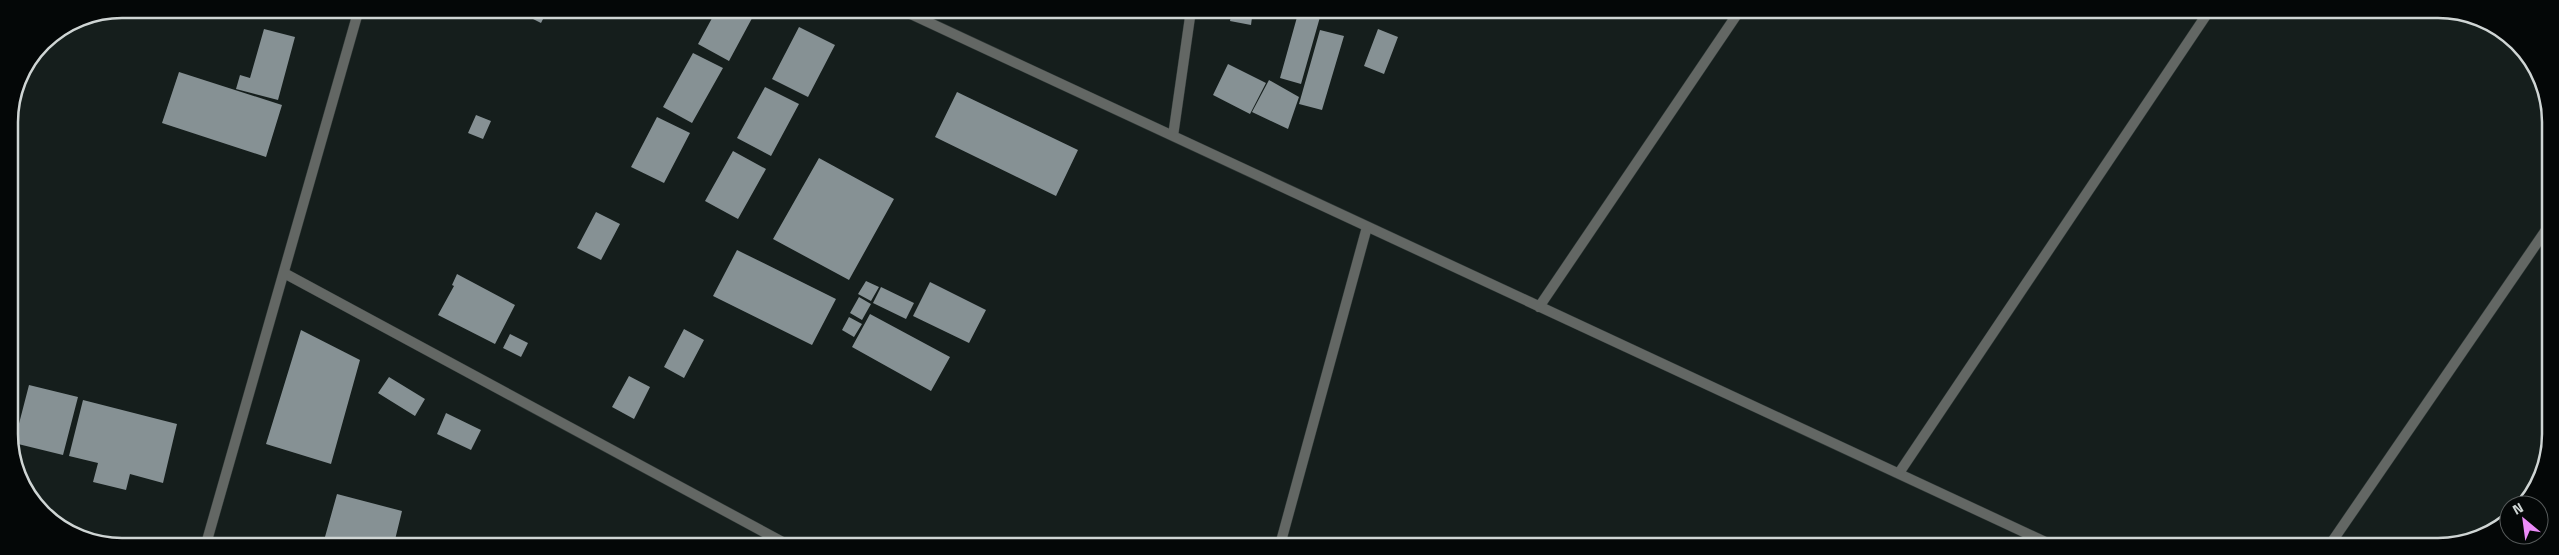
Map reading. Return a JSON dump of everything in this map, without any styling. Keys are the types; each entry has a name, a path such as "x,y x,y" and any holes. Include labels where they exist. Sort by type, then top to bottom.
{"street":[{"path":"208,538 356,18"},
{"path":"917,18 2035,537"},
{"path":"1173,136 1189,18"},
{"path":"1539,307 1735,18"},
{"path":"1899,473 2205,18"},
{"path":"1282,538 1367,227"},
{"path":"2335,537 2542,236"},
{"path":"284,273 775,538"}],"building":[{"path":"531,18 544,18 541,23"},
{"path":"712,18 752,18 729,61 698,44"},
{"path":"1231,18 1252,18 1251,25 1230,21"},
{"path":"1297,18 1320,18 1301,84 1280,78"},
{"path":"799,27 835,45 808,97 772,79"},
{"path":"264,29 295,37 278,100 236,89 240,75 250,78"},
{"path":"1378,29 1398,37 1384,74 1364,66"},
{"path":"1320,30 1344,36 1322,110 1299,104"},
{"path":"693,53 723,68 692,123 663,107"},
{"path":"1228,64 1266,83 1250,114 1213,95"},
{"path":"179,72 282,105 266,157 162,123"},
{"path":"1269,80 1299,97 1288,129 1252,112"},
{"path":"765,87 799,104 771,156 737,138"},
{"path":"957,92 1078,150 1056,196 935,137"},
{"path":"476,115 491,121 483,139 468,133"},
{"path":"657,117 690,133 664,183 631,167"},
{"path":"733,151 766,169 738,219 705,201"},
{"path":"819,158 894,199 849,280 773,239"},
{"path":"596,212 620,224 601,260 577,248"},
{"path":"737,250 836,299 812,345 713,296"},
{"path":"457,274 515,305 495,344 438,315 454,286 452,285"},
{"path":"866,281 879,287 871,301 858,294"},
{"path":"930,282 986,310 969,343 913,316"},
{"path":"881,287 914,303 906,319 873,303"},
{"path":"859,297 871,304 862,320 850,313"},
{"path":"870,314 950,357 931,391 852,347"},
{"path":"849,317 862,324 854,337 842,330"},
{"path":"684,329 704,340 684,378 664,367"},
{"path":"301,330 360,360 331,464 266,444"},
{"path":"510,334 528,343 521,357 503,348"},
{"path":"629,376 650,387 634,419 612,407"},
{"path":"389,377 425,399 415,416 378,393"},
{"path":"29,385 78,397 63,455 18,444 18,428"},
{"path":"83,400 177,424 163,483 130,474 126,490 93,482 98,463 69,456"},
{"path":"446,413 481,430 471,450 437,434"},
{"path":"337,494 402,511 395,538 325,538"}]}
